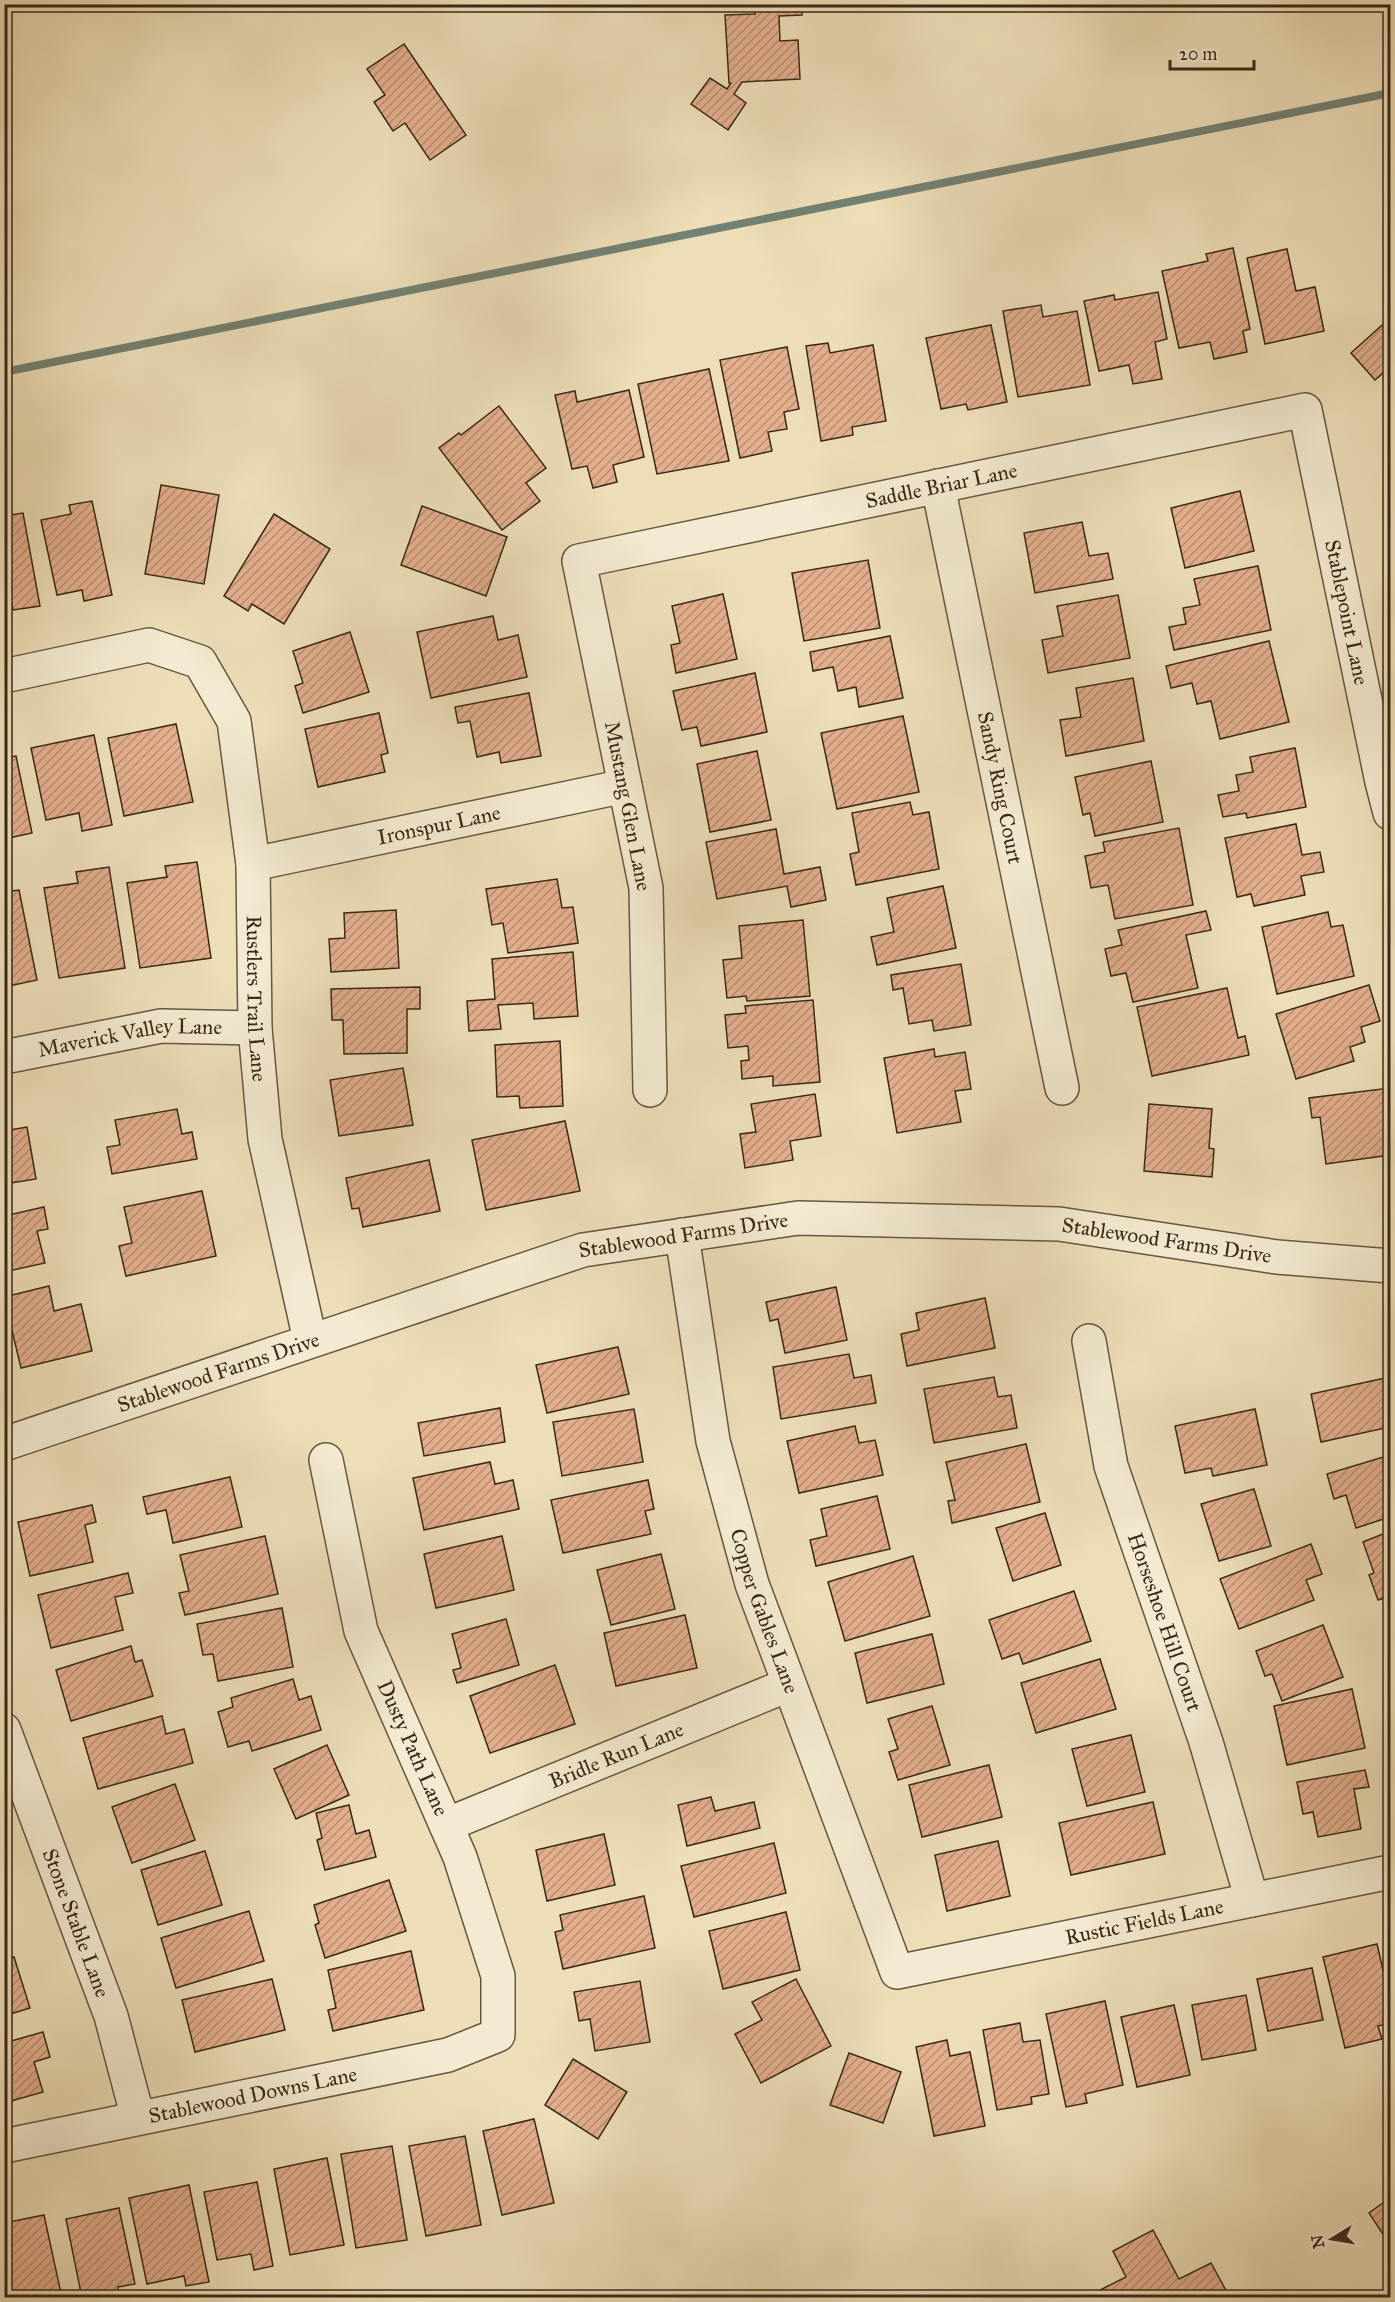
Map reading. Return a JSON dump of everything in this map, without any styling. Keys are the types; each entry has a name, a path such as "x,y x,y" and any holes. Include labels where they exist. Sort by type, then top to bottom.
{"street":[{"name":"Saddle Briar Lane","path":"579,561 1305,410"},
{"name":"Stablepoint Lane","path":"1305,410 1390,813"},
{"name":"Sandy Ring Court","path":"938,486 1062,1088"},
{"name":"Mustang Glen Lane","path":"579,561 646,888 650,1090"},
{"name":"Rustlers Trail Lane","path":"4,676 149,645 200,662 234,721 253,864 255,1028 265,1139 310,1340"},
{"name":"Ironspur Lane","path":"253,864 626,786"},
{"name":"Maverick Valley Lane","path":"4,1057 161,1026 255,1028"},
{"name":"Stablewood Farms Drive","path":"4,1444 583,1250 798,1218 1059,1224 1277,1257 1390,1266"},
{"name":"Copper Gables Lane","path":"682,1235 713,1441 752,1584 897,1972"},
{"name":"Horseshoe Hill Court","path":"1089,1341 1111,1466 1206,1742 1252,1900"},
{"name":"Dusty Path Lane","path":"326,1460 361,1631 460,1857 498,1976 498,2035"},
{"name":"Bridle Run Lane","path":"446,1825 788,1685"},
{"name":"Stone Stable Lane","path":"4,1730 111,2016 138,2118"},
{"name":"Rustic Fields Lane","path":"897,1972 1390,1872"},
{"name":"Stablewood Downs Lane","path":"4,2145 447,2055 498,2035"}],"building":[{"path":"131,4 160,4 132,10"},
{"path":"755,4 802,4 802,15 779,16 780,41 798,40 800,79 742,82 734,94 746,103 728,130 691,104 710,78 727,89 731,83 729,83 725,15 755,14"},
{"path":"1364,4 1390,4 1390,8 1364,11"},
{"path":"404,44 466,135 430,160 405,123 393,131 374,102 385,95 367,69"},
{"path":"1233,248 1250,329 1243,331 1247,352 1214,359 1210,342 1179,348 1162,271 1208,261 1206,254"},
{"path":"1287,249 1296,291 1315,287 1324,331 1265,344 1247,258"},
{"path":"1158,292 1167,339 1155,342 1162,379 1133,384 1129,365 1099,371 1084,301 1114,295 1115,300"},
{"path":"1041,305 1043,317 1077,311 1090,385 1018,397 1003,311"},
{"path":"1390,318 1390,370 1389,368 1375,380 1351,353"},
{"path":"991,325 1007,402 968,410 966,404 941,409 926,338"},
{"path":"828,343 830,353 873,345 886,421 852,427 853,435 821,441 806,346"},
{"path":"787,347 799,409 784,412 787,429 768,432 772,451 740,458 720,360"},
{"path":"709,369 729,461 657,474 638,384"},
{"path":"629,390 644,457 613,465 617,482 593,488 587,466 572,469 555,395 575,391 577,402"},
{"path":"499,406 546,468 526,483 540,501 502,530 439,448 459,433 461,435"},
{"path":"1390,423 1390,461 1385,424"},
{"path":"161,485 219,495 204,584 145,574"},
{"path":"1240,491 1254,551 1185,568 1171,508"},
{"path":"92,501 112,595 84,601 82,590 57,595 41,520 71,514 69,505"},
{"path":"422,506 507,537 486,596 401,565"},
{"path":"23,513 40,606 13,610 10,596 4,597 4,516"},
{"path":"274,514 330,549 284,624 252,604 248,611 224,596"},
{"path":"1082,522 1089,556 1108,553 1113,579 1035,593 1024,533"},
{"path":"868,560 880,628 804,641 792,573"},
{"path":"1258,566 1271,630 1174,650 1169,627 1186,624 1183,608 1200,605 1194,579"},
{"path":"723,594 737,659 676,673 671,645 680,643 672,606"},
{"path":"1118,595 1130,658 1048,673 1042,640 1063,636 1057,606"},
{"path":"493,616 498,640 518,635 527,677 431,698 417,632"},
{"path":"350,632 369,692 303,713 295,686 303,683 293,651"},
{"path":"890,636 903,698 859,707 856,687 838,691 833,667 813,671 810,652"},
{"path":"1269,641 1289,722 1220,739 1211,701 1197,704 1192,683 1171,688 1166,666"},
{"path":"755,673 767,732 701,746 697,727 682,730 673,691"},
{"path":"1133,678 1144,741 1066,756 1060,720 1081,717 1076,688"},
{"path":"529,693 541,756 501,763 499,752 477,757 470,721 458,723 455,707"},
{"path":"379,713 388,753 381,755 385,772 318,787 305,729"},
{"path":"903,716 919,792 837,809 821,733"},
{"path":"176,724 193,802 124,816 108,738"},
{"path":"94,735 112,825 82,831 79,813 46,820 31,748"},
{"path":"1295,748 1306,807 1247,818 1246,813 1223,817 1218,795 1239,791 1236,775 1253,772 1250,757"},
{"path":"757,751 771,820 710,832 697,764"},
{"path":"16,756 32,833 4,839 4,758"},
{"path":"1151,761 1163,822 1095,836 1090,813 1083,815 1075,777"},
{"path":"910,802 913,815 929,812 939,869 856,885 850,854 859,852 852,813"},
{"path":"1296,824 1302,855 1320,852 1324,872 1301,876 1305,895 1254,906 1251,894 1237,897 1225,838"},
{"path":"1179,828 1193,905 1115,919 1108,885 1091,888 1085,856 1105,852 1103,842"},
{"path":"776,829 784,874 820,867 826,900 791,907 787,886 717,899 706,842"},
{"path":"197,862 211,958 140,968 127,883 167,877 165,866"},
{"path":"109,867 125,968 59,978 44,888 78,883 76,872"},
{"path":"557,879 562,908 573,907 578,943 508,953 503,923 492,925 486,889"},
{"path":"943,886 956,948 877,965 871,937 894,932 887,898"},
{"path":"19,890 37,980 4,987 4,892"},
{"path":"396,910 399,968 331,972 329,939 345,938 344,913"},
{"path":"1206,911 1211,930 1186,935 1198,988 1133,1002 1126,973 1111,976 1105,949 1122,945 1118,930"},
{"path":"1328,912 1331,927 1343,925 1354,976 1277,994 1262,927"},
{"path":"803,920 810,996 747,1001 746,996 727,998 723,960 742,958 739,926"},
{"path":"573,952 578,1016 534,1019 533,1003 498,1005 501,1029 469,1031 467,1001 495,999 492,959"},
{"path":"961,964 971,1025 934,1031 932,1020 909,1024 903,988 893,990 891,975"},
{"path":"1369,985 1380,1021 1361,1027 1365,1042 1350,1047 1354,1061 1296,1079 1276,1014"},
{"path":"420,987 420,1009 407,1009 407,1053 344,1054 343,1020 332,1020 331,989"},
{"path":"1227,988 1238,1038 1245,1036 1249,1055 1152,1076 1137,1007"},
{"path":"813,1000 820,1082 773,1086 773,1076 742,1079 741,1061 749,1060 748,1046 728,1048 725,1015 746,1013 745,1006"},
{"path":"560,1041 563,1106 520,1108 519,1096 497,1097 495,1045"},
{"path":"934,1049 935,1057 965,1052 971,1089 955,1091 961,1122 897,1133 884,1058"},
{"path":"403,1068 413,1125 339,1136 330,1080"},
{"path":"1390,1088 1390,1155 1326,1164 1320,1117 1312,1118 1309,1098"},
{"path":"815,1094 821,1136 790,1141 793,1160 745,1168 740,1134 756,1132 751,1104"},
{"path":"1149,1104 1212,1109 1209,1148 1214,1149 1212,1177 1144,1171"},
{"path":"177,1109 182,1134 192,1132 197,1159 112,1174 107,1147 120,1145 115,1120"},
{"path":"565,1121 580,1191 486,1210 472,1140"},
{"path":"27,1127 36,1179 4,1184 4,1131"},
{"path":"429,1160 440,1211 363,1227 359,1208 352,1209 346,1178"},
{"path":"202,1191 216,1256 126,1276 119,1246 132,1243 124,1207"},
{"path":"44,1207 48,1229 37,1231 45,1263 4,1272 4,1216"},
{"path":"49,1286 54,1311 81,1304 92,1351 21,1368 4,1297"},
{"path":"836,1287 847,1340 785,1353 778,1319 770,1321 766,1302"},
{"path":"985,1298 995,1348 907,1366 901,1334 919,1330 916,1313"},
{"path":"618,1347 629,1394 547,1413 536,1365"},
{"path":"849,1354 854,1378 871,1375 876,1403 781,1419 773,1367"},
{"path":"994,1377 998,1397 1011,1395 1017,1428 934,1443 924,1389"},
{"path":"1390,1377 1390,1427 1321,1442 1311,1394"},
{"path":"500,1408 505,1442 424,1456 418,1423"},
{"path":"634,1409 643,1462 562,1476 553,1422"},
{"path":"1255,1409 1267,1465 1213,1476 1211,1468 1185,1473 1175,1426"},
{"path":"855,1426 859,1443 875,1440 883,1475 799,1493 787,1441"},
{"path":"1026,1444 1040,1502 952,1523 948,1501 955,1500 946,1462"},
{"path":"1390,1455 1390,1517 1356,1528 1346,1495 1334,1499 1327,1474"},
{"path":"490,1462 495,1484 513,1480 519,1509 424,1530 413,1478"},
{"path":"230,1477 242,1527 173,1543 166,1510 147,1514 143,1497"},
{"path":"648,1480 654,1509 645,1511 651,1534 563,1553 551,1500"},
{"path":"1254,1489 1271,1546 1219,1561 1201,1504"},
{"path":"877,1496 890,1549 816,1566 810,1540 827,1536 821,1509"},
{"path":"92,1505 96,1522 85,1525 93,1562 30,1576 18,1522"},
{"path":"1045,1513 1061,1565 1013,1581 996,1528"},
{"path":"1390,1531 1390,1596 1378,1600 1369,1575 1374,1573 1363,1542"},
{"path":"265,1536 278,1594 185,1615 179,1593 189,1591 180,1555"},
{"path":"502,1536 514,1590 436,1608 424,1554"},
{"path":"1311,1544 1322,1574 1306,1580 1314,1600 1239,1629 1220,1579"},
{"path":"661,1554 675,1609 611,1625 597,1570"},
{"path":"913,1556 930,1616 845,1641 828,1582"},
{"path":"128,1573 133,1593 115,1597 123,1630 51,1648 38,1595"},
{"path":"1074,1591 1091,1641 1023,1664 1019,1653 1002,1659 989,1620"},
{"path":"282,1608 293,1667 218,1681 213,1654 203,1655 197,1624"},
{"path":"685,1615 697,1668 616,1686 604,1633"},
{"path":"506,1619 519,1665 457,1683 453,1670 461,1668 452,1634"},
{"path":"1323,1625 1343,1677 1282,1701 1272,1674 1265,1676 1256,1651"},
{"path":"932,1634 944,1684 867,1703 855,1653"},
{"path":"131,1646 135,1662 142,1660 153,1696 71,1721 56,1670"},
{"path":"1100,1659 1116,1709 1036,1733 1021,1683"},
{"path":"555,1665 575,1724 490,1753 470,1696"},
{"path":"293,1679 299,1700 311,1696 321,1730 252,1751 249,1741 228,1747 218,1712 233,1707 231,1698"},
{"path":"1352,1689 1365,1748 1287,1765 1274,1706"},
{"path":"932,1706 950,1765 898,1780 889,1752 898,1749 888,1719"},
{"path":"162,1716 166,1734 184,1729 193,1763 98,1789 83,1738"},
{"path":"1131,1735 1145,1792 1087,1806 1072,1749"},
{"path":"327,1745 349,1795 296,1819 274,1769"},
{"path":"989,1765 1002,1817 922,1837 909,1785"},
{"path":"1365,1770 1369,1787 1354,1789 1361,1829 1318,1837 1313,1812 1303,1814 1297,1782"},
{"path":"175,1784 195,1840 132,1863 112,1807"},
{"path":"711,1797 715,1811 754,1802 760,1828 687,1846 678,1805"},
{"path":"1153,1802 1165,1854 1071,1875 1059,1823"},
{"path":"349,1805 356,1834 369,1830 376,1857 325,1870 317,1840 322,1838 316,1813"},
{"path":"604,1834 615,1885 547,1901 536,1850"},
{"path":"998,1841 1010,1896 947,1911 935,1855"},
{"path":"774,1843 786,1893 694,1917 681,1866"},
{"path":"205,1851 222,1905 158,1925 141,1870"},
{"path":"389,1880 406,1931 325,1958 315,1925 319,1923 314,1905"},
{"path":"644,1896 655,1948 563,1969 555,1932 563,1930 560,1915"},
{"path":"249,1911 264,1961 176,1988 161,1938"},
{"path":"786,1912 800,1970 723,1989 709,1931"},
{"path":"1377,1944 1390,2001 1390,2023 1378,2026 1382,2039 1345,2048 1323,1957"},
{"path":"411,1951 424,2010 333,2031 328,2010 336,2008 328,1970"},
{"path":"14,1957 30,2008 4,2016 4,1960"},
{"path":"1312,1968 1323,2020 1268,2031 1257,1979"},
{"path":"272,1979 285,2030 195,2052 182,2000"},
{"path":"796,1979 831,2046 761,2083 735,2034 762,2020 752,2002"},
{"path":"640,1981 650,2042 595,2051 590,2019 579,2021 574,1992"},
{"path":"1246,1995 1256,2050 1202,2060 1192,2005"},
{"path":"1105,2001 1123,2085 1085,2094 1087,2103 1066,2107 1046,2014"},
{"path":"1174,2005 1190,2075 1137,2087 1121,2017"},
{"path":"1020,2023 1023,2042 1040,2040 1049,2094 1031,2097 1032,2104 997,2110 983,2030"},
{"path":"43,2032 50,2057 34,2062 43,2092 4,2103 4,2043"},
{"path":"947,2040 950,2056 970,2052 985,2126 934,2136 916,2047"},
{"path":"849,2053 901,2072 883,2123 830,2105"},
{"path":"573,2059 627,2092 598,2139 545,2105"},
{"path":"534,2119 554,2203 502,2215 483,2131"},
{"path":"465,2136 481,2225 426,2236 409,2146"},
{"path":"392,2146 407,2240 356,2248 341,2154"},
{"path":"327,2158 344,2245 290,2255 274,2169"},
{"path":"257,2182 273,2266 254,2270 251,2254 217,2260 204,2192"},
{"path":"189,2185 209,2282 186,2286 184,2276 147,2284 129,2198"},
{"path":"1390,2198 1390,2245 1369,2213"},
{"path":"119,2208 135,2284 118,2287 118,2292 82,2298 66,2219"},
{"path":"44,2215 62,2298 14,2298 4,2255 4,2223"},
{"path":"1153,2230 1179,2279 1211,2263 1228,2294 1222,2298 1104,2298 1100,2290 1126,2277 1113,2251"}],"waterway":[{"path":"4,372 1390,93"}]}
